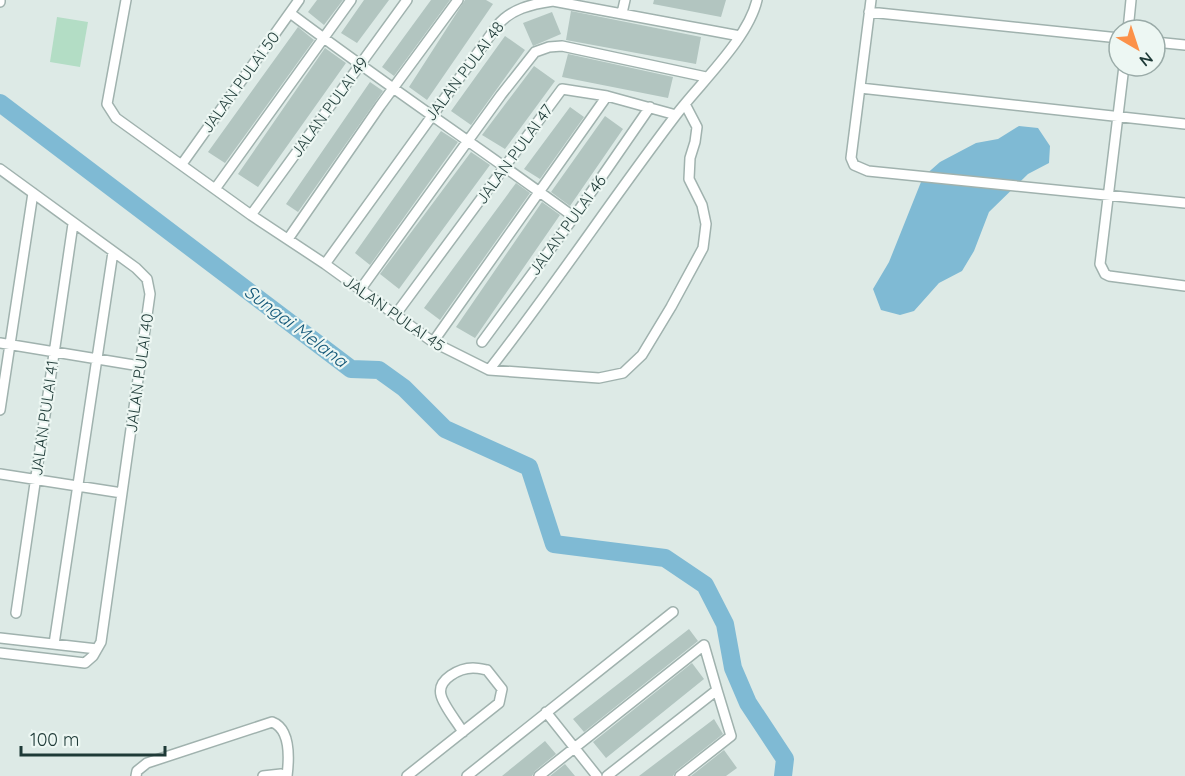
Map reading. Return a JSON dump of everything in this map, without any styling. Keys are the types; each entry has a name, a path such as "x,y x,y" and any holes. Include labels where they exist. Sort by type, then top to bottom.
{"street":[{"name":"JALAN PULAI 45","path":"126,0 107,104 116,118 433,342 489,370"},
{"name":"JALAN PULAI 50","path":"182,164 299,0"},
{"path":"215,189 351,0"},
{"name":"JALAN PULAI 49","path":"251,215 407,0"},
{"path":"288,239 458,0"},
{"path":"622,13 625,0"},
{"path":"489,370 676,114 740,36 755,11 757,0"},
{"path":"871,0 851,158 854,165 860,169 1185,203"},
{"path":"1129,18 1131,0"},
{"name":"JALAN PULAI 48","path":"325,264 431,114 502,19 516,11 534,4 553,1 740,36"},
{"path":"869,12 1107,37"},
{"path":"290,14 574,217"},
{"path":"1167,43 1185,45"},
{"path":"360,290 501,95 535,52 549,47 562,46 706,77"},
{"path":"1123,78 1100,264 1105,274 1185,286"},
{"path":"860,88 1185,124"},
{"name":"JALAN PULAI 47","path":"396,315 562,89 607,96 676,114"},
{"path":"433,342 607,96"},
{"path":"489,370 599,378 623,374 642,354 703,248 706,224 702,205 689,179 690,158 697,127 685,104"},
{"name":"JALAN PULAI 46","path":"482,342 574,217 650,107"},
{"name":"JALAN PULAI 40","path":"0,169 136,268 147,279 150,294 101,642 97,649"},
{"path":"0,410 5,344 33,193"},
{"name":"JALAN PULAI 41","path":"16,613 73,224"},
{"path":"54,644 113,252"},
{"path":"5,344 140,366"},
{"path":"0,474 122,493"},
{"path":"467,776 673,612"},
{"path":"0,638 97,649 85,663 0,653"},
{"path":"539,776 705,645 731,736 680,776"},
{"path":"407,776 463,732 499,703 502,689 487,670 471,668 456,672 441,687 441,696 463,732"},
{"path":"607,776 717,690"},
{"path":"546,712 597,776"},
{"path":"136,776 137,771 147,763 272,722 277,723 282,729 288,751 285,776 281,774 263,776"}],"green space":[{"path":"57,17 88,22 80,67 50,62"}],"water":[{"path":"1019,126 1038,128 1050,146 1049,163 1028,174 989,212 974,251 962,271 939,283 914,311 900,315 881,310 873,289 889,262 923,177 940,162 976,143 998,139"}],"building":[{"path":"317,0 343,0 324,25 308,12"},
{"path":"364,0 389,0 357,43 341,33"},
{"path":"431,0 450,0 394,76 382,67"},
{"path":"465,0 486,0 493,4 427,100 409,87"},
{"path":"654,0 726,0 721,17 653,4"},
{"path":"571,11 701,37 696,64 566,40"},
{"path":"552,12 561,34 533,46 523,23"},
{"path":"298,27 314,40 225,163 208,152"},
{"path":"505,36 525,50 471,125 451,111"},
{"path":"325,48 346,63 258,187 238,174"},
{"path":"568,54 673,77 668,98 562,77"},
{"path":"534,66 555,81 505,149 482,135"},
{"path":"370,82 383,91 298,212 286,204"},
{"path":"570,107 584,117 540,179 524,169"},
{"path":"605,116 623,129 570,206 551,192"},
{"path":"441,131 458,142 370,265 355,253"},
{"path":"471,152 490,165 399,289 380,274"},
{"path":"516,183 530,193 440,320 424,308"},
{"path":"542,202 560,215 475,338 456,327"},
{"path":"689,629 698,641 584,732 573,719"},
{"path":"692,663 704,679 606,758 593,742"},
{"path":"714,719 723,734 676,771 673,776 639,776"},
{"path":"545,741 556,754 532,776 502,776"},
{"path":"724,750 737,768 726,776 691,776"},
{"path":"565,764 575,776 550,776"}],"waterway":[{"name":"Sungai Melana","path":"0,103 351,369 379,370 404,388 445,429 529,467 554,544 665,558 705,585 725,624 733,668 748,703 785,759 783,776"}]}
